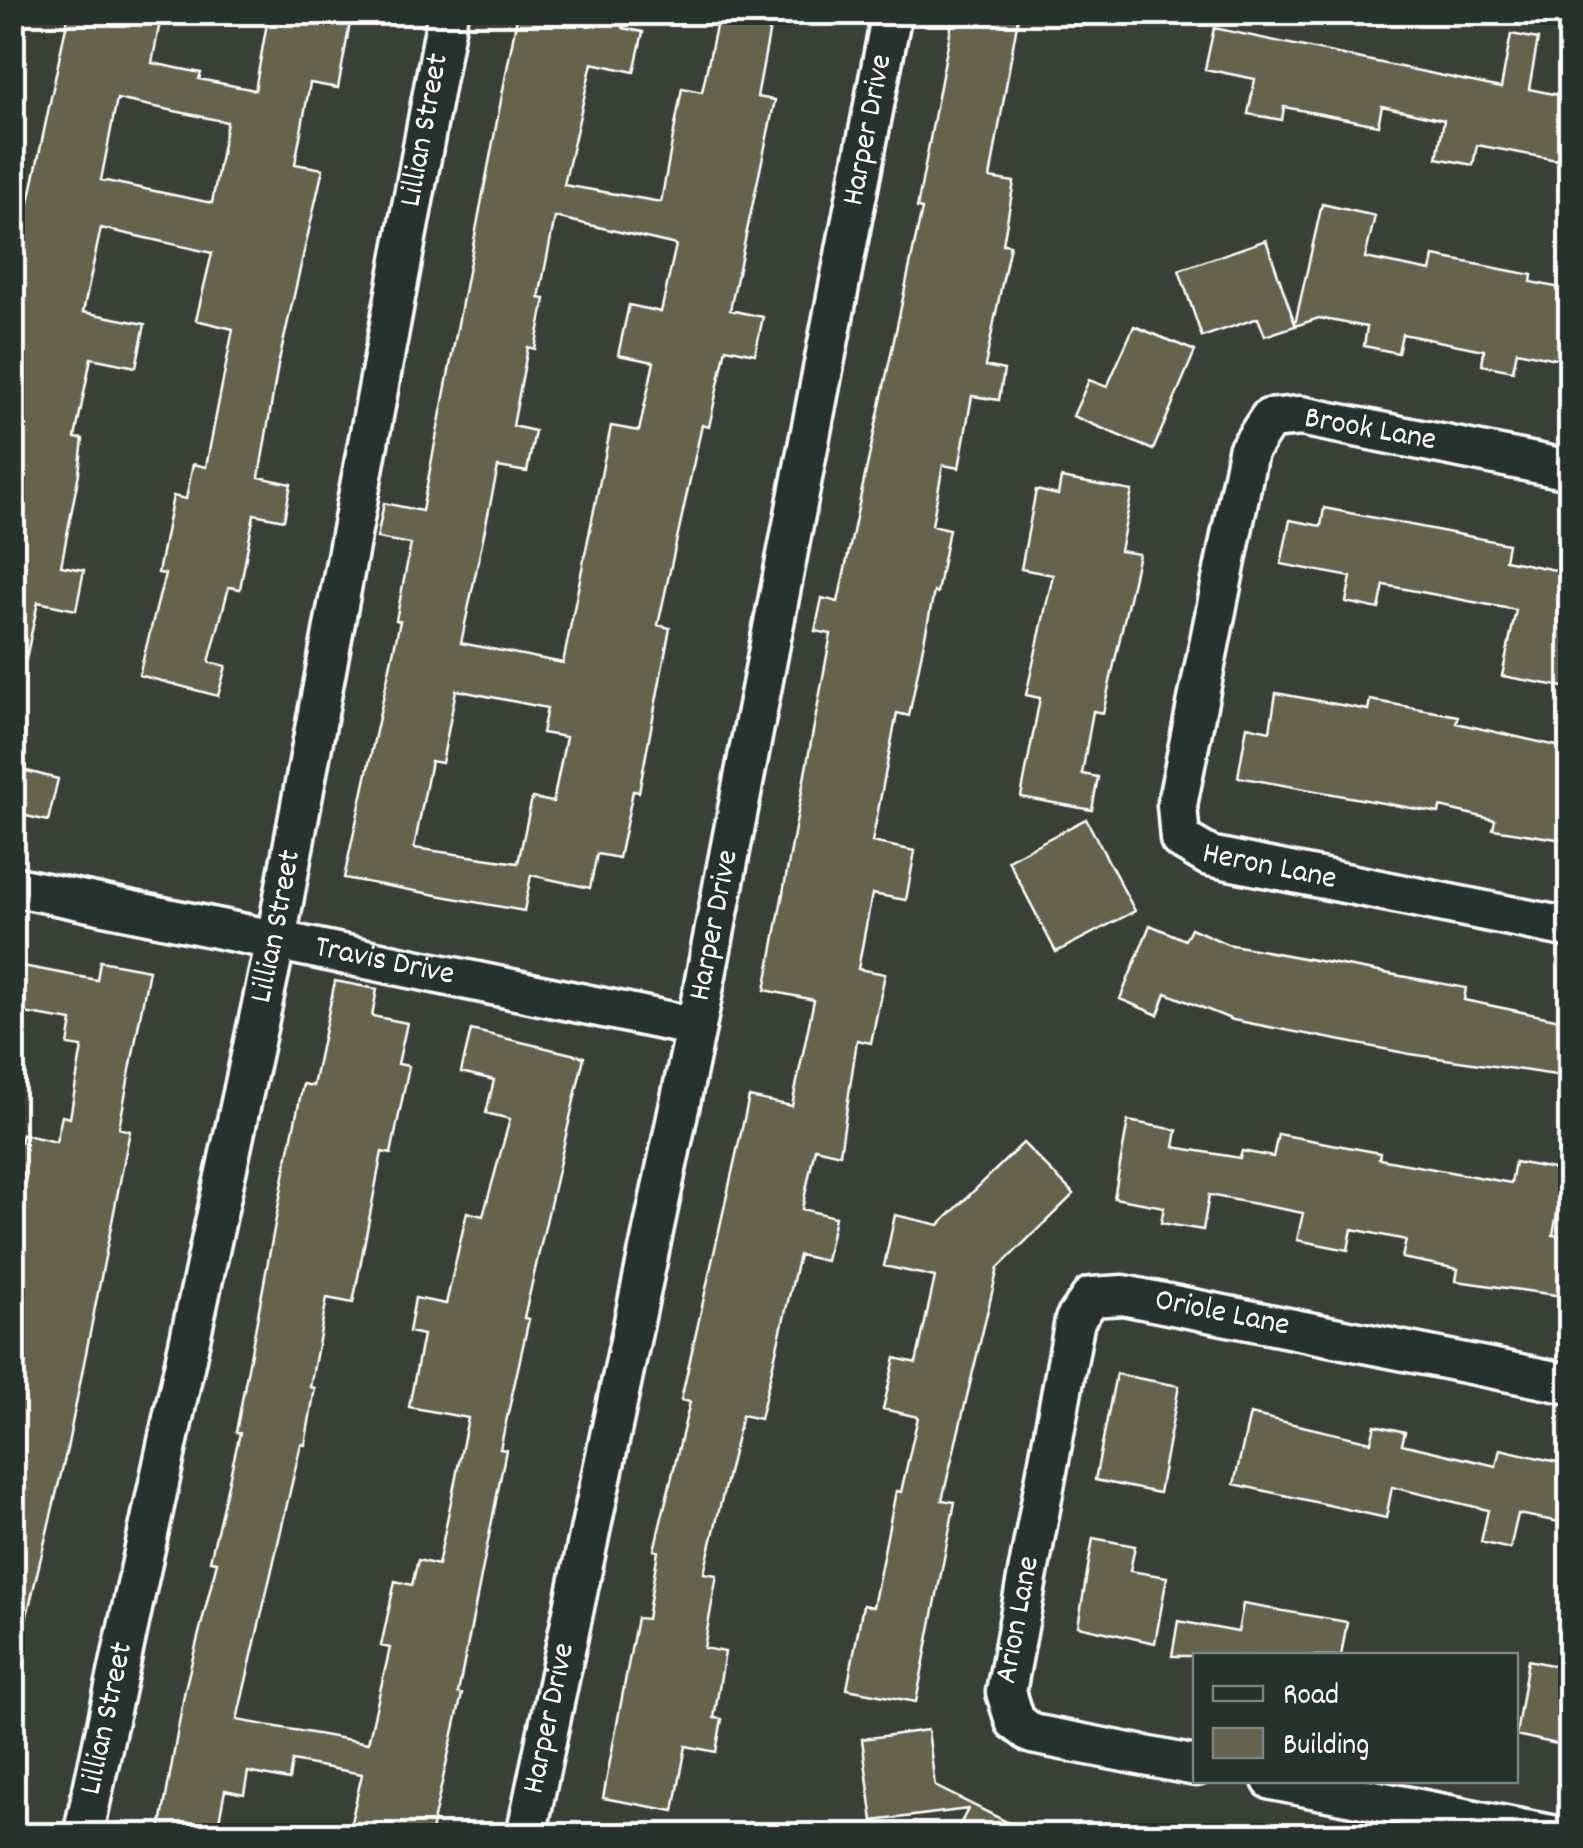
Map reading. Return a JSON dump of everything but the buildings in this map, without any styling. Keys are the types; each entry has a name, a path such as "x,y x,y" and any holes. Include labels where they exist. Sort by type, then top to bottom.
{"street":[{"name":"Lillian Street","path":"83,1836 276,940 448,12"},
{"name":"Harper Drive","path":"526,1836 696,1027 892,12"},
{"name":"Brook Lane","path":"1212,630 1248,450 1269,419 1300,416 1570,470"},
{"name":"Heron Lane","path":"1212,630 1178,805 1180,839 1208,856 1570,928"},
{"name":"Travis Drive","path":"12,886 696,1027"},
{"name":"Oriole Lane","path":"1040,1512 1075,1320 1090,1298 1124,1294 1570,1384"},
{"name":"Arion Lane","path":"1040,1512 1006,1692 1015,1720 1032,1734 1193,1765"},
{"path":"1287,1783 1556,1836"}]}
